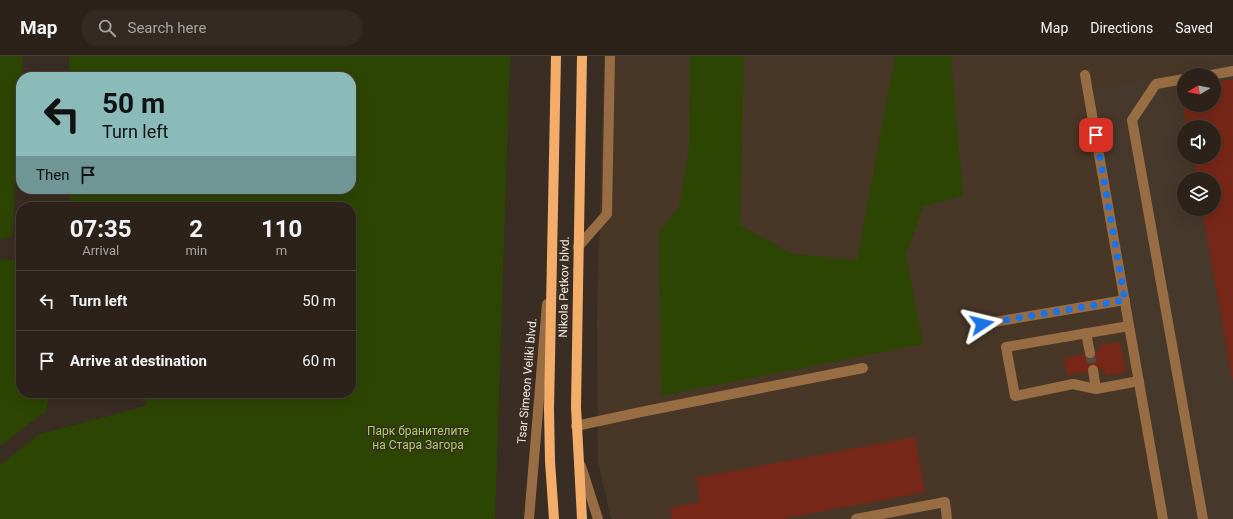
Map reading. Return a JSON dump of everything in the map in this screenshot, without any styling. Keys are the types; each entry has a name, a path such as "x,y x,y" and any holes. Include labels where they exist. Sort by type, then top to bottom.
{"main road":[{"name":"Nikola Petkov blvd.","path":"554,519 550,461 549,409 556,56"},
{"name":"Nikola Petkov blvd.","path":"582,56 576,355 576,426 582,519"}],"street":[{"path":"578,247 607,214 610,56"},
{"path":"1221,74 1233,72"},
{"path":"1085,75 1163,519"},
{"path":"1177,80 1156,84 1132,120 1203,519"},
{"name":"Tsar Simeon Veliki blvd.","path":"529,519 552,244"},
{"path":"982,324 1125,300"},
{"path":"1129,326 1006,347 1015,396 1073,384 1096,389 1139,381"},
{"path":"1086,333 1090,353"},
{"path":"576,426 863,368"},
{"path":"1093,370 1096,389"},
{"path":"578,456 598,519"},
{"path":"856,519 945,502 947,519"}],"shaded area":[{"path":"604,56 1233,56 1233,519 611,519 598,461 597,321"},
{"path":"1233,62 1233,519 1162,519 1089,91 1177,73 1177,112 1221,112 1221,68 1203,68"}],"green space":[{"path":"0,56 23,56 22,72 16,72 16,166 12,237 0,239"},
{"name":"Парк бранителите на Стара Загора","path":"69,56 510,56 495,519 0,519 0,465 40,434 146,406 147,398 356,398 356,202 69,202 69,194 356,194 356,72 69,72"},
{"path":"690,56 744,56 740,225 792,254 857,260 895,56 951,56 963,195 923,207 906,255 923,344 661,396 659,232 679,207 689,148"},
{"path":"0,260 16,260 16,398 49,398 46,411 0,446"}],"building":[{"path":"1233,79 1233,379 1203,216 1221,216 1221,172 1196,172 1194,164 1221,164 1221,120 1186,120 1184,112 1221,112 1221,82"},
{"path":"1120,342 1126,372 1105,376 1104,369 1067,375 1064,358 1100,351 1099,345"},
{"path":"915,437 925,492 781,519 672,519 670,508 700,502 696,478"}],"tunnel":[{"path":"1090,353 1093,370"}],"route":[{"path":"982,324 1125,300 1096,135"}]}
